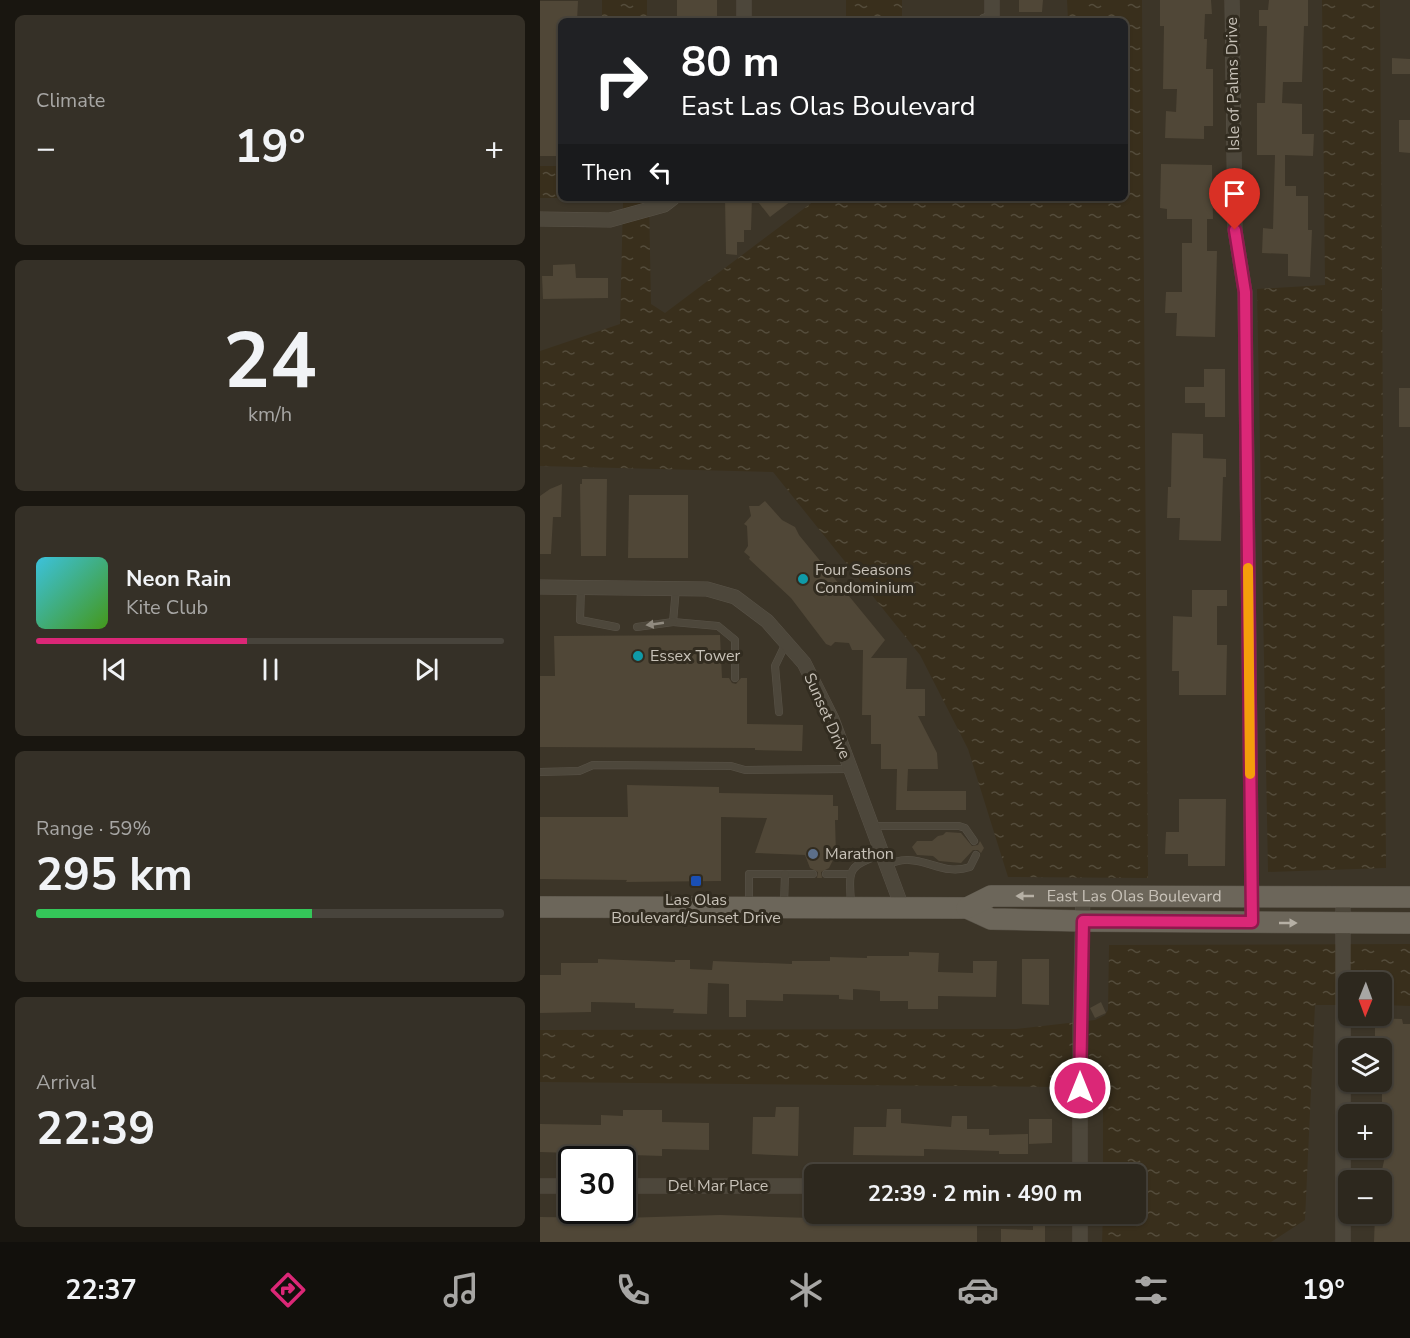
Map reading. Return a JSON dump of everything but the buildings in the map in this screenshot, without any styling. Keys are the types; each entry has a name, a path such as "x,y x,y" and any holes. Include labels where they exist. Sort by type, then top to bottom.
{"main road":[{"name":"East Las Olas Boulevard","path":"967,908 991,896 1410,897"},
{"name":"East Las Olas Boulevard","path":"540,907 967,908 991,919 1252,922 1343,931 1410,923"}],"street":[{"path":"744,0 744,18"},
{"path":"988,18 992,0"},
{"name":"Isle of Palms Drive","path":"1233,0 1235,230 1245,292 1252,922"},
{"path":"540,219 610,220 668,202"},
{"name":"Sunset Drive","path":"540,587 707,589 735,597 766,621 804,663 832,719 902,907"},
{"path":"1080,1164 1083,896"},
{"path":"1343,897 1343,1242"},
{"path":"540,1186 558,1186"},
{"name":"Del Mar Place","path":"636,1186 804,1186"},
{"path":"1080,1224 1080,1242"}],"lane":[{"path":"581,587 580,620 616,627"},
{"path":"673,622 676,588"},
{"path":"636,627 673,622 718,626 735,640 735,678"},
{"path":"779,712 776,666 786,643"},
{"path":"540,772 579,771 593,765 731,766 745,770 850,769"},
{"path":"872,826 959,826 965,828 974,841"},
{"path":"851,907 851,874 859,863 884,859 908,859 940,869 963,870 970,867 976,855"},
{"path":"749,906 749,874 813,874"},
{"path":"784,907 785,874"},
{"path":"826,874 851,874"}],"water":[{"path":"602,0 647,0 647,18 602,18"},
{"path":"846,0 902,0 902,18 846,17"},
{"path":"1067,0 1142,0 1148,878 1008,877 968,749 920,655 773,472 540,466 540,351 620,324 621,201 649,201 651,304 665,313 814,201 1128,201 1128,18 1068,18"},
{"path":"1322,0 1380,0 1386,868 1268,872 1257,289 1325,285"},
{"path":"540,166 558,166 558,198 540,198"},
{"path":"1410,944 1410,1006 1392,1005 1392,972 1338,972 1338,1005 1315,1005 1305,1220 1271,1242 1102,1242 1103,1224 1146,1224 1146,1164 1103,1164 1103,1100 1058,1087 540,1082 540,1030 1016,1029 1095,1020 1105,1015 1108,1010 1109,945"}],"slow traffic":[{"path":"1248,568 1250,774"}],"place":[{"name":"Four Seasons Condominium","path":"803,579"},
{"name":"Essex Tower","path":"638,656"},
{"name":"Marathon","path":"813,854"},
{"name":"Las Olas Boulevard/Sunset Drive","path":"696,881"}],"route":[{"path":"1080,1088 1083,921 1252,922 1245,292 1235,230"}]}
